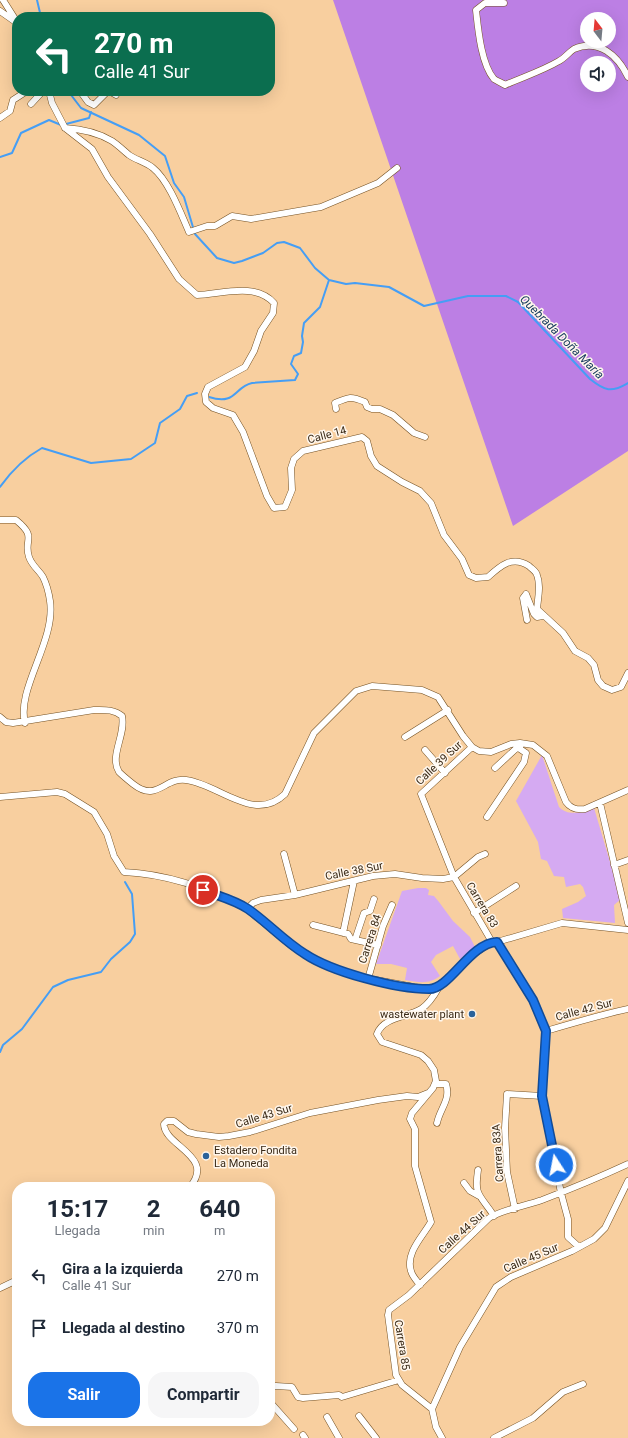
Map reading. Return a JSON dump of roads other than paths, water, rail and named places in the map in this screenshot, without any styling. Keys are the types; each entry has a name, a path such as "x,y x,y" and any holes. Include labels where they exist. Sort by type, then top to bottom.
{"street":[{"path":"3,0 12,15"},
{"path":"504,3 485,3 476,10 478,28 486,64 495,79 505,85 560,61 574,49 587,47 600,47 609,51 624,69 628,77"},
{"path":"0,11 12,19"},
{"path":"0,118 10,111 13,100 20,96"},
{"path":"31,104 38,96"},
{"path":"50,96 52,103 65,128 82,129 99,135 112,141 129,155 153,168 165,185 190,232 207,226 215,226 232,216 251,219 321,207 378,183 397,168"},
{"path":"84,96 88,102 94,105 103,96"},
{"name":"Calle 14","path":"65,128 92,150 108,177 150,234 179,279 197,295 250,291 268,296 274,303 273,313 262,331 254,351 245,367 208,387 205,394 206,402 213,408 233,415 243,432 267,496 274,508 285,507 292,490 291,468 294,459 303,452 362,437 367,441 371,456 377,466 402,482 420,491 431,503 444,535 462,559 469,574 480,579 488,577 500,566 510,562 526,564 534,570 539,586 537,609 543,616"},
{"path":"336,409 335,403 349,397 359,399 365,402 366,407 380,409 393,416 414,433 425,437"},
{"path":"0,520 16,520 27,532 29,537 28,556 32,565 43,577 50,600 51,619 23,708 25,723"},
{"path":"527,620 523,598 526,594 534,614 537,617 543,616 563,633 575,651 588,658 594,665 598,680 603,686 612,690 621,687 628,674"},
{"path":"0,717 6,722 25,723 90,711 105,710 116,712 122,716 122,737 115,756 116,764 122,775 140,788 145,791 153,791 179,780 188,780 236,800 249,804 265,804 280,799 285,794 314,733 356,691 372,686 422,690 438,697 448,710 463,736 472,747 479,751 491,752 511,744 520,744 533,745 547,756 569,806 578,810 600,803 628,790"},
{"path":"405,737 448,710"},
{"path":"496,768 520,744"},
{"path":"487,817 524,762 526,753 520,748 520,744"},
{"name":"Calle 39 Sur","path":"421,794 472,747"},
{"path":"425,750 445,773"},
{"path":"0,797 57,792 65,794 94,812 107,834 114,856 124,872 138,873 188,884 247,908 306,955 337,970 368,979 414,987 430,989 439,987"},
{"name":"Carrera 83","path":"421,794 454,877 474,913 533,1000 546,1031 542,1096 561,1193 568,1219 568,1237 579,1247"},
{"path":"600,803 628,923"},
{"path":"284,854 295,895"},
{"path":"454,877 478,857 485,854"},
{"path":"614,865 628,860"},
{"name":"Calle 38 Sur","path":"247,908 253,903 261,900 295,895 373,876 394,874 443,879 454,877"},
{"path":"343,933 354,881"},
{"path":"474,913 516,886"},
{"path":"355,940 364,913 370,911 374,899"},
{"name":"Carrera 84","path":"368,979 383,926 392,905"},
{"path":"420,1285 411,1272 411,1262 417,1242 431,1222 415,1166 415,1129 410,1119 412,1113 422,1103 435,1084 434,1070 428,1061 412,1051 382,1042 378,1037 378,1031 392,1020 421,1009 432,999 439,987 469,957 494,942 562,923 628,930"},
{"path":"313,925 343,933 355,940 378,945"},
{"name":"Calle 42 Sur","path":"546,1031 602,1014 628,1009"},
{"path":"435,1084 446,1084 448,1090 447,1102 436,1123"},
{"name":"Calle 43 Sur","path":"193,1182 198,1174 197,1166 181,1146 166,1131 164,1124 167,1121 174,1121 188,1132 196,1134 219,1137 230,1136 250,1132 310,1113 377,1100 407,1096 418,1097 428,1093"},
{"name":"Carrera 83A","path":"515,1209 507,1172 505,1128 507,1094 542,1096"},
{"name":"Calle 44 Sur","path":"389,1310 420,1285 482,1224 494,1216 561,1193 628,1164"},
{"path":"478,1170 476,1188 479,1196"},
{"name":"Calle 45 Sur","path":"432,1409 460,1347 496,1287 511,1277 594,1239 605,1228 628,1181"},
{"path":"464,1183 470,1191 483,1198 494,1216"},
{"path":"0,1288 12,1282"},
{"name":"Carrera 85","path":"389,1310 388,1315 395,1370 399,1380 402,1385 432,1409"},
{"path":"275,1387 292,1387 298,1397 303,1398 339,1395 342,1397 399,1380"},
{"path":"494,1438 533,1418 562,1392 583,1384"},
{"path":"275,1408 294,1429"},
{"path":"432,1409 436,1427 442,1438"},
{"path":"359,1416 376,1438"},
{"path":"327,1417 339,1438"}],"waterway":[{"name":"Quebrada Doña María","path":"37,0 40,12"},
{"name":"Quebrada Doña María","path":"72,96 81,108 139,135 165,156 174,183 184,197 195,234 217,258 234,263 263,253 277,243 284,242 300,248 315,268 329,280 346,284 355,283 389,287 424,306 468,296 506,296 518,302 595,383 608,389 617,388 628,383"},
{"path":"66,124 89,118 91,112"},
{"path":"0,157 12,153 21,133 49,120 61,125"},
{"path":"209,397 218,399 230,398 241,388 252,383 295,380 298,374 291,364 294,356 301,353 304,323 320,307 329,280"},
{"path":"0,487 19,465 42,448 91,463 131,459 155,443 160,423 180,409 187,396 197,393"},
{"path":"0,1052 3,1045 22,1029 53,987 68,980 101,972 111,959 130,942 135,934 132,894 125,882"}],"place":[{"name":"wastewater plant","path":"472,1014"},
{"name":"Estadero Fondita La Moneda","path":"206,1156"}]}
